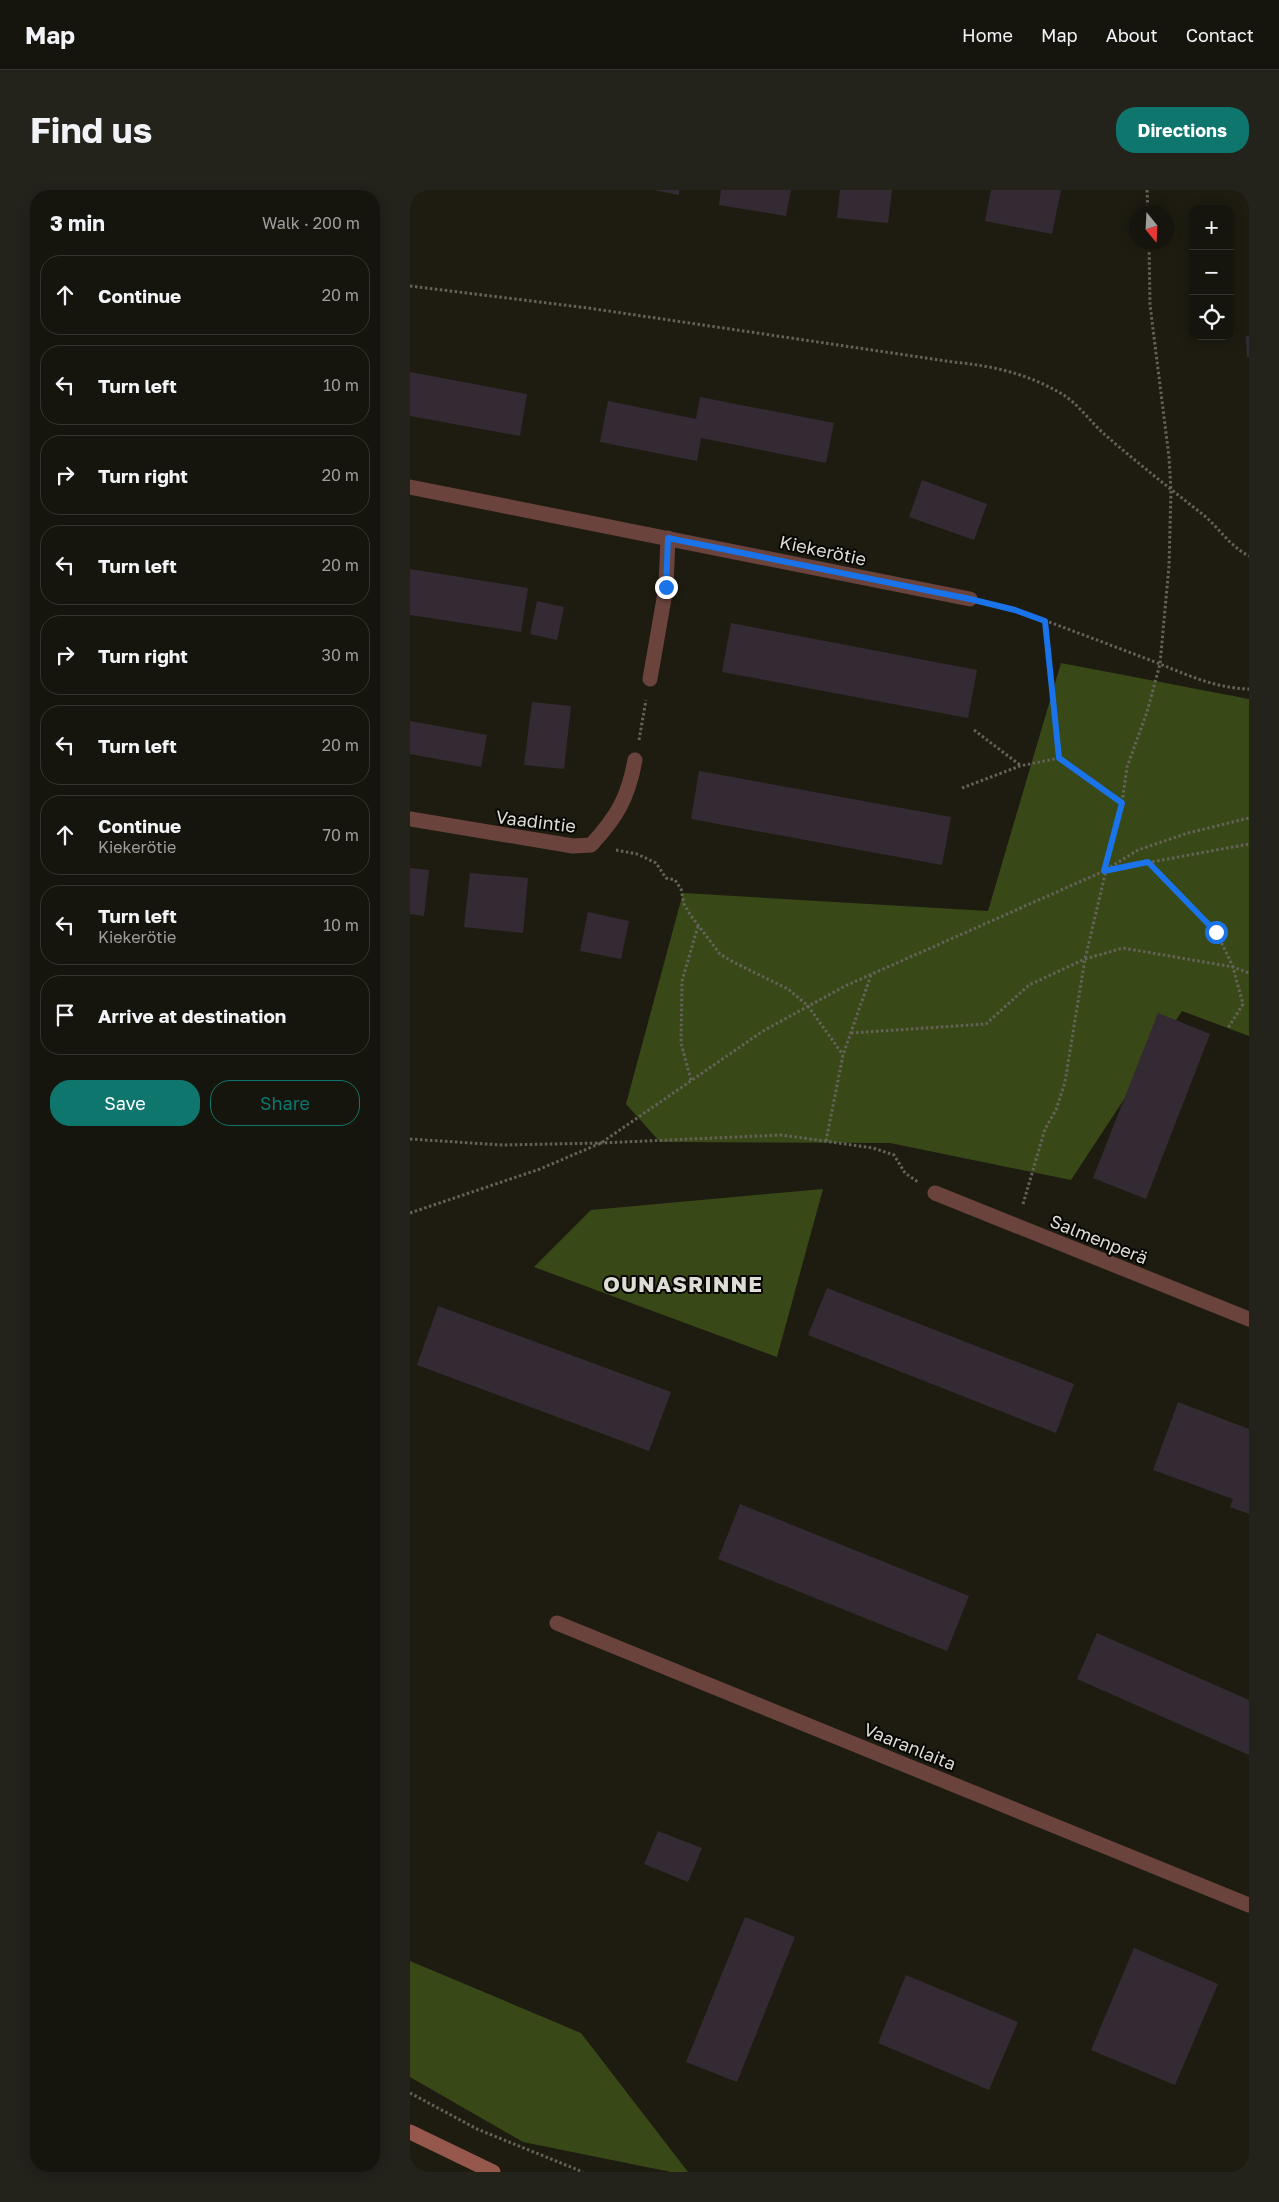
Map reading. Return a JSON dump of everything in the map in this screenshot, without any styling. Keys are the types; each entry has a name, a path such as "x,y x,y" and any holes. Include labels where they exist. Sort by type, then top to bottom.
{"street":[{"name":"Kiekerötie","path":"410,487 970,599"},
{"path":"650,679 666,587 668,538"},
{"name":"Vaadintie","path":"410,819 573,846 590,845 610,825 624,800 631,781 635,760"},
{"name":"Salmenperä","path":"935,1193 1249,1319"},
{"name":"Vaaranlaita","path":"557,1623 1249,1904"},
{"path":"410,2132 493,2172"}],"path":[{"path":"1147,190 1148,205"},
{"path":"1018,1226 1028,1184 1045,1129 1056,1110 1065,1082 1085,959 1104,871 1122,803 1127,767 1147,712 1160,664 1169,566 1171,491 1169,457 1150,305 1149,250"},
{"path":"410,286 588,308 990,366 1015,372 1063,394 1101,431 1171,491 1202,514 1240,551 1249,556"},
{"path":"970,599 1015,610 1160,664 1189,677 1236,688 1249,689"},
{"path":"1045,621 1059,758"},
{"path":"635,760 650,679"},
{"path":"974,730 1020,766"},
{"path":"962,788 1020,766 1059,758 1122,803"},
{"path":"410,1213 540,1169 601,1144 763,1031 845,986 1104,871 1138,850 1188,834 1249,818"},
{"path":"1104,871 1249,844"},
{"path":"590,845 636,854 656,863 666,878 675,880 681,889 688,910 720,954 788,989 808,1006 842,1055"},
{"path":"1148,862 1216,932 1233,966 1243,1004 1228,1028"},
{"path":"691,1080 681,1043 682,981 698,926"},
{"path":"851,1033 986,1024 1029,985 1085,959 1123,948 1233,966 1249,973"},
{"path":"826,1142 842,1055 870,975"},
{"path":"410,1140 502,1145 601,1144 782,1135 873,1148 894,1156 905,1173 935,1193"},
{"path":"410,2093 476,2129 583,2172"}],"green space":[{"path":"1061,663 1249,699 1249,1036 1182,1011 1071,1180 890,1143 660,1142 626,1104 683,893 988,911"},
{"path":"823,1189 777,1357 534,1267 591,1210"},
{"path":"410,1961 581,2033 688,2172 671,2172 523,2142 410,2077"}],"building":[{"path":"654,190 679,190 679,195"},
{"path":"721,190 791,190 786,216 719,205"},
{"path":"840,190 892,190 888,223 837,218"},
{"path":"991,190 1061,190 1052,234 985,221"},
{"path":"1246,336 1249,336 1249,357 1247,357"},
{"path":"410,372 527,394 520,436 410,416"},
{"path":"700,397 834,423 826,463 701,438 697,461 600,442 608,401 696,419"},
{"path":"922,480 987,504 974,540 909,517"},
{"path":"410,569 528,588 521,632 410,615"},
{"path":"537,601 564,607 557,640 530,634"},
{"path":"731,623 977,670 968,718 722,672"},
{"path":"532,702 571,706 564,769 524,765"},
{"path":"410,721 487,735 481,767 410,754"},
{"path":"699,771 951,817 942,865 691,819"},
{"path":"410,868 429,870 424,916 410,914"},
{"path":"470,873 528,878 523,933 464,927"},
{"path":"588,912 629,921 621,959 580,951"},
{"path":"1158,1013 1210,1034 1146,1199 1093,1178"},
{"path":"827,1288 1074,1384 1056,1433 808,1335"},
{"path":"438,1306 671,1392 649,1451 417,1365"},
{"path":"1178,1402 1249,1429 1249,1514 1230,1507 1233,1499 1153,1470"},
{"path":"740,1504 969,1596 947,1651 718,1559"},
{"path":"1097,1633 1249,1700 1249,1755 1077,1679"},
{"path":"658,1831 702,1848 688,1882 644,1864"},
{"path":"745,1917 795,1937 737,2082 686,2062"},
{"path":"1134,1948 1218,1984 1175,2085 1091,2050"},
{"path":"906,1975 1018,2022 989,2090 878,2043"}],"district":[{"name":"OUNASRINNE","path":"683,1283"}],"route":[{"path":"666,587 668,538 970,599 1015,610 1045,621 1059,758 1122,803 1104,871 1148,862 1216,932"}]}
